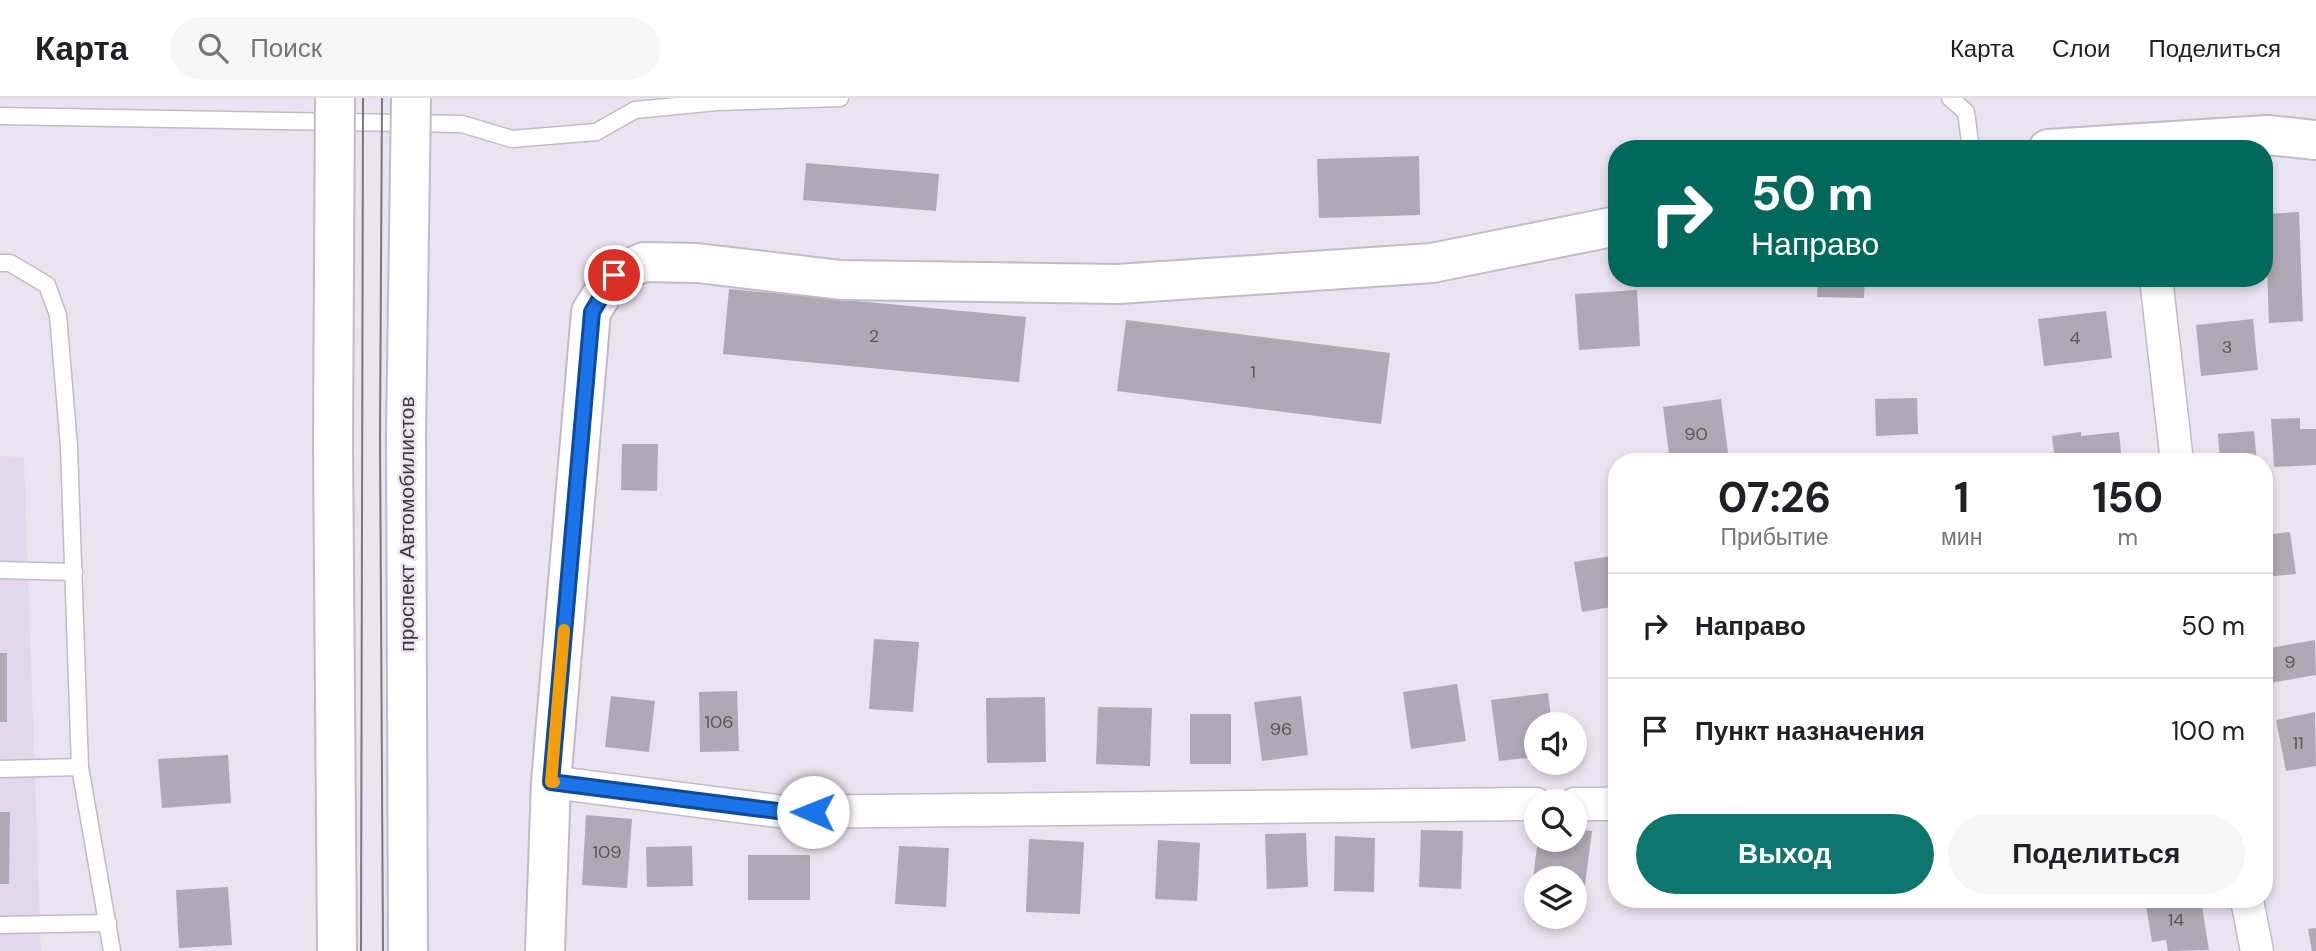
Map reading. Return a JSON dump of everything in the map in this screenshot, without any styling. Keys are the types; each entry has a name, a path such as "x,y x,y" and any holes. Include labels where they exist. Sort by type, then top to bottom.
{"street":[{"path":"335,98 333,441 337,951"},
{"name":"проспект Автомобилистов","path":"408,951 406,435 411,98"},
{"path":"2210,140 2267,135 2316,140"},
{"path":"545,951 551,782 592,312 614,275 644,262 697,263 841,280 1118,284 1432,263 1608,228"},
{"path":"2157,287 2175,453"},
{"path":"551,782 785,812 1524,804"},
{"path":"1587,804 1608,804"},
{"path":"2249,908 2257,951"}],"lane":[{"path":"0,116 462,124 512,139 596,132 635,110 717,102 840,98"},
{"path":"1950,98 1966,112 1970,140"},
{"path":"0,262 10,263 47,285 58,315 69,447 80,767 113,951"},
{"path":"0,570 74,572"},
{"path":"0,769 80,767"},
{"path":"0,925 107,923"}],"shaded area":[{"path":"0,456 24,457 41,951 0,951"}],"building":[{"path":"1419,156 1420,215 1319,218 1317,159"},
{"path":"806,163 939,174 936,211 803,200"},
{"path":"2299,212 2303,321 2269,323 2268,287 2273,287 2273,214"},
{"path":"1818,287 1865,287 1864,298 1817,297"},
{"path":"729,289 1026,317 1019,382 723,354"},
{"path":"1637,290 1640,346 1579,350 1575,294"},
{"path":"2106,311 2112,358 2044,366 2038,319"},
{"path":"2253,319 2258,370 2201,376 2196,325"},
{"path":"1126,320 1390,353 1381,424 1117,391"},
{"path":"1917,398 1918,434 1876,436 1875,399"},
{"path":"1721,399 1728,453 1669,453 1663,407"},
{"path":"2300,418 2300,429 2316,429 2316,465 2274,467 2271,419"},
{"path":"2254,431 2256,453 2219,453 2218,434"},
{"path":"2081,432 2081,436 2119,432 2121,453 2054,453 2052,436"},
{"path":"622,444 658,444 657,491 621,490"},
{"path":"2290,532 2296,574 2273,576 2273,534"},
{"path":"1608,556 1608,608 1582,612 1574,562"},
{"path":"874,639 919,642 913,712 869,709"},
{"path":"2315,640 2316,675 2273,682 2273,647"},
{"path":"0,653 7,653 7,722 0,722"},
{"path":"1457,684 1466,741 1411,749 1403,692"},
{"path":"737,691 739,751 700,752 699,692"},
{"path":"1548,693 1550,712 1524,712 1524,758 1499,761 1491,700"},
{"path":"611,696 655,701 649,752 605,747"},
{"path":"1301,696 1308,755 1262,761 1254,702"},
{"path":"1045,697 1046,762 987,763 986,698"},
{"path":"1098,707 1152,708 1150,766 1096,764"},
{"path":"2315,712 2316,766 2286,771 2276,720"},
{"path":"1190,714 1231,714 1231,764 1190,764"},
{"path":"228,755 231,803 162,808 158,759"},
{"path":"0,812 10,812 9,884 0,884"},
{"path":"586,815 632,819 627,888 582,885"},
{"path":"1421,830 1463,831 1461,889 1419,887"},
{"path":"1587,830 1592,831 1587,869 1587,866 1535,866 1536,852 1587,852"},
{"path":"1306,833 1308,887 1267,889 1265,834"},
{"path":"1335,836 1375,838 1374,892 1334,891"},
{"path":"1029,839 1084,842 1080,914 1026,912"},
{"path":"1158,840 1200,843 1197,901 1155,899"},
{"path":"692,846 693,886 647,887 646,847"},
{"path":"899,846 949,848 946,907 895,904"},
{"path":"748,855 810,855 810,900 748,900"},
{"path":"228,887 232,945 179,948 176,890"},
{"path":"2146,908 2202,908 2209,950 2168,951 2166,940 2152,942"},
{"path":"2316,928 2316,951 2312,951 2308,929"}],"tram line":[{"path":"361,951 363,98"},
{"path":"382,98 380,436 383,951"}],"slow traffic":[{"path":"554,782 551,782 564,630"}],"route":[{"path":"614,275 592,312 551,782 785,812 813,812"}]}
